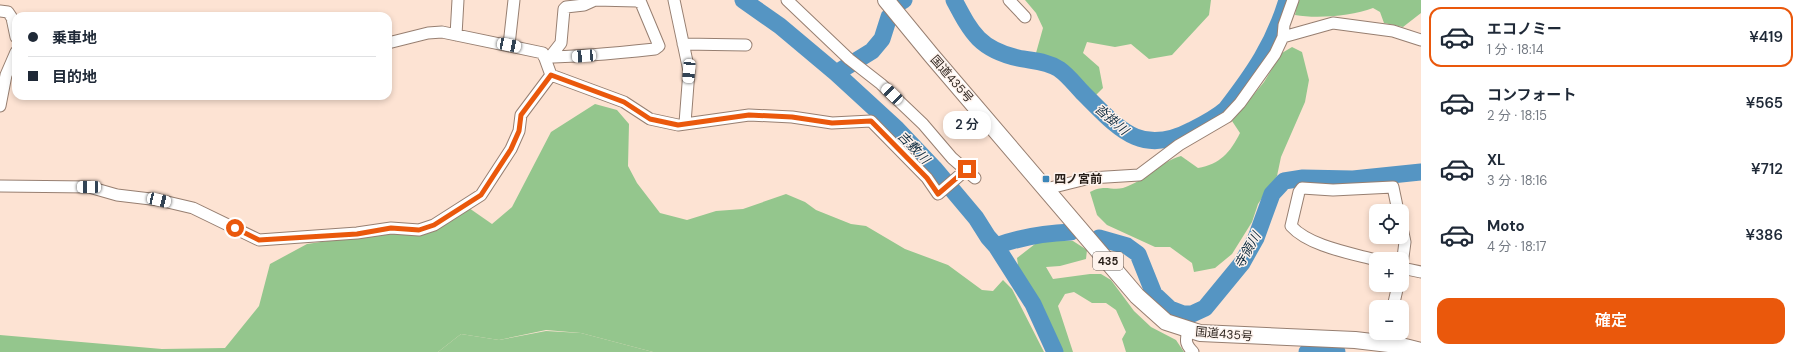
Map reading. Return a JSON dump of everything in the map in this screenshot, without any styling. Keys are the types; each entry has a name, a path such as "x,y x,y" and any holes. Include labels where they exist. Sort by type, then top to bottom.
{"highway":[{"name":"国道435号","path":"886,0 1137,296 1166,322 1188,331 1220,336 1369,339"},
{"name":"国道435号","path":"1392,340 1421,351"}],"street":[{"path":"456,35 458,0"},
{"path":"509,45 514,0"},
{"path":"595,0 637,1 641,3 659,46 655,49 547,57 560,43 564,9 566,7 584,5 595,0"},
{"path":"674,0 689,71 685,123"},
{"path":"786,0 849,59 881,84 923,124 964,173 975,178"},
{"path":"1009,0 1025,17"},
{"path":"1046,189 1090,178 1138,175 1180,145 1227,117 1249,91 1275,54 1283,37 1284,25 1293,0"},
{"path":"0,11 8,12 12,18"},
{"path":"1283,37 1333,23 1393,31 1421,40"},
{"path":"0,186 89,187 117,195 159,200 193,208 259,240 357,234 391,228 419,230 434,225 481,195 511,149 519,131 521,115 551,75 547,57 543,53 442,32 428,33 392,42"},
{"path":"683,44 746,45"},
{"path":"0,106 6,75 12,61"},
{"path":"551,75 624,102 650,119 678,125 749,115 792,117 832,123 871,121 927,178 938,194 964,173"},
{"path":"1369,258 1322,245 1295,230 1291,226 1299,192 1302,188 1333,190 1393,187 1397,204"},
{"path":"1409,268 1421,272"},
{"path":"1188,331 1185,338 1186,346 1193,352"}],"green space":[{"path":"1025,0 1211,0 1209,15 1172,55 1149,59 1131,44 1115,47 1087,42 1083,53 1099,67 1103,88 1095,96 1059,61 1036,53 1043,28 1036,13"},
{"path":"1298,0 1421,0 1421,13 1403,27 1384,23 1380,12 1373,8 1365,11 1334,16 1314,17 1295,15"},
{"path":"1292,47 1302,52 1309,80 1305,102 1281,157 1277,176 1258,204 1252,222 1232,254 1215,268 1194,272 1192,263 1170,247 1155,247 1107,225 1097,215 1090,192 1100,188 1119,189 1131,185 1166,163 1181,156 1198,168 1212,164 1224,156 1240,133 1232,121 1264,82 1282,53"},
{"path":"595,104 617,110 629,124 628,166 637,183 660,213 687,220 716,211 743,209 786,194 805,202 816,210 851,224 866,226 905,249 948,265 982,290 993,291 1003,280 1012,289 1044,352 653,352 581,333 546,330 499,340 461,334 438,352 0,352 0,335 162,349 225,348 259,306 270,264 307,244 389,232 418,234 469,208 492,224 512,207 551,132"},
{"path":"1047,240 1073,241 1087,250 1086,259 1060,266 1046,267 1053,279 1101,274 1111,280 1134,311 1151,327 1176,340 1184,352 1126,352 1122,339 1126,332 1116,310 1106,303 1092,303 1074,292 1065,294 1058,306 1073,352 1061,352 1042,311 1020,279 1017,258 1035,244"},
{"path":"546,331 581,333 653,352 438,352 461,334 499,340"}],"waterway":[{"name":"吉敷川","path":"743,0 780,26 836,73 897,129 934,168 976,218 988,237 996,246 1033,304 1055,352"},
{"name":"沓掛川","path":"899,3 904,0"},
{"name":"沓掛川","path":"954,0 971,30 985,44 994,50 1005,54 1054,66 1066,75 1108,118 1120,128 1145,140 1159,141 1174,138 1192,130 1214,118 1226,109 1262,58 1276,31 1287,0"},
{"name":"沓掛川","path":"838,72 872,51 882,39 889,17"},
{"name":"寺領川","path":"1099,238 1127,246 1138,254 1154,294 1170,309 1183,314 1192,314 1205,308 1242,263 1256,238 1272,194 1284,181 1303,178 1353,179 1421,172"},
{"name":"寺領川","path":"996,246 1033,236 1071,232"},
{"name":"吉敷川","path":"1307,352 1337,352"}],"place":[{"name":"四ノ宮前","path":"1046,179"}],"route":[{"path":"235,228 259,240 357,234 391,228 419,230 434,225 469,204 481,195 488,187 494,174 511,149 519,131 521,115 551,75 624,102 650,119 678,125 749,115 792,117 832,123 871,121 927,178 938,194 961,176 967,169"}]}
